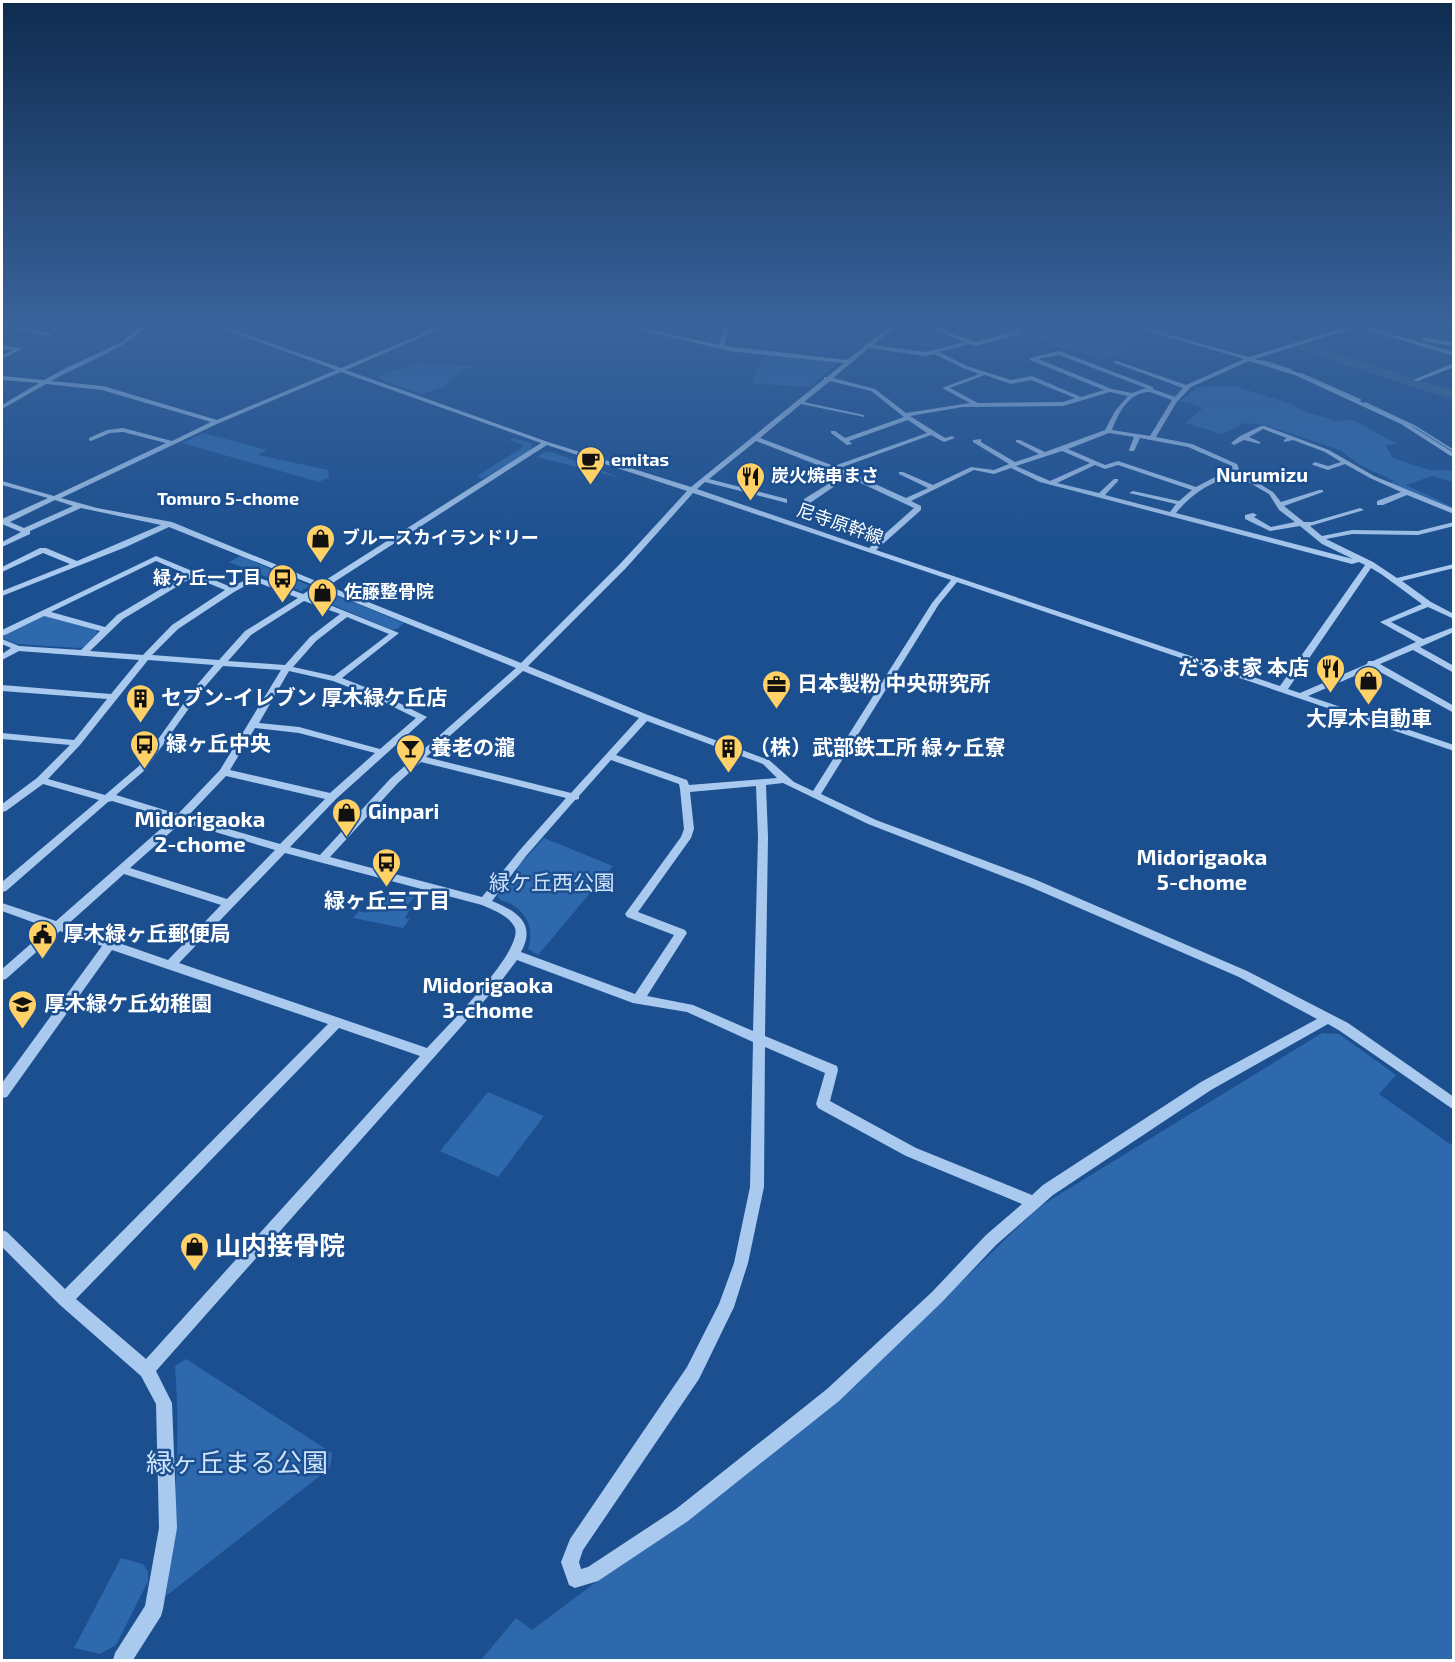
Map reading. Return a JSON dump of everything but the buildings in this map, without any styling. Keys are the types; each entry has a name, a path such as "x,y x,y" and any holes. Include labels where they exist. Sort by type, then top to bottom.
{"street":[{"path":"156,404 218,422"},
{"path":"2,521 57,498 260,404"},
{"name":"尼寺原幹線","path":"432,404 546,444 692,490 1454,748"},
{"path":"322,859 394,781 522,667 623,566 692,490 796,404"},
{"path":"805,404 862,416"},
{"path":"890,404 906,417 944,440 952,438"},
{"path":"833,432 847,443 871,430 906,417 978,404 1066,404"},
{"path":"1108,430 1123,404"},
{"path":"1152,438 1172,404"},
{"path":"1361,404 1403,423 1454,456"},
{"path":"1234,443 1263,427 1289,440 1317,447 1407,492 1454,512"},
{"path":"90,439 113,430 123,430 141,437 173,443"},
{"path":"908,500 973,468 994,472 1063,449 1108,430 1190,446 1234,465 1237,473 1271,493 1280,505 1321,538 1370,564 1428,604 1454,617"},
{"path":"834,468 932,433"},
{"path":"1132,450 1138,436"},
{"path":"1242,437 1258,443"},
{"path":"755,438 848,474 887,494 908,500 918,508 870,551"},
{"path":"979,440 975,441 1042,481 1370,564"},
{"path":"1018,441 1046,454"},
{"path":"2,888 142,768 198,688 219,663 254,629 546,444"},
{"path":"1308,451 1317,447"},
{"path":"1063,449 1095,463 1109,467 1118,463 1196,489"},
{"path":"1315,464 1328,468 1346,462"},
{"path":"1051,483 1095,463"},
{"path":"901,473 932,487"},
{"path":"1172,514 1179,503 1196,489 1237,473"},
{"path":"809,498 831,482 848,474"},
{"path":"704,480 784,501"},
{"path":"731,487 739,480"},
{"path":"1100,496 1116,480"},
{"path":"2,483 81,505 169,524 645,717 766,762 786,780 872,822 1030,882 1243,974 1329,1018 1454,1105"},
{"path":"1133,492 1179,503"},
{"path":"1380,503 1407,492"},
{"path":"1280,505 1319,493"},
{"path":"2,521 25,530 81,505"},
{"path":"1248,517 1273,531 1312,524 1360,510"},
{"path":"2,594 169,524"},
{"path":"1321,538 1353,532 1418,532 1454,524"},
{"path":"2,545 23,535 27,532 25,530"},
{"path":"2,570 43,550 77,564"},
{"path":"2,633 156,558 231,590"},
{"path":"1282,690 1370,564"},
{"path":"1396,580 1454,566"},
{"path":"83,652 105,630 140,603 192,574"},
{"path":"2,809 41,780 78,743 146,657 175,627 231,590 254,578 395,633"},
{"path":"815,795 936,603 955,580"},
{"path":"1428,604 1384,622 1419,645 1450,670"},
{"path":"44,613 105,630"},
{"path":"2,976 181,817 224,772 287,668 314,639 346,614"},
{"path":"336,679 411,621"},
{"path":"1300,696 1371,663 1454,629"},
{"path":"2,641 17,648 287,668 336,679 422,717 332,797 170,965"},
{"path":"2,657 17,648"},
{"path":"1371,663 1454,710"},
{"path":"2,688 115,697"},
{"path":"485,902 515,860 575,797 645,717"},
{"path":"254,725 299,730 381,752"},
{"path":"2,745 6,736 78,743"},
{"path":"611,757 683,782 685,789 689,830 686,838 631,914 681,933 641,992 640,999"},
{"path":"420,759 575,797"},
{"path":"224,772 332,797"},
{"path":"41,780 181,817 284,849 485,902 502,909 520,924 521,943 516,955 495,981 147,1370"},
{"path":"685,789 786,780"},
{"path":"761,782 763,837 759,1172 741,1263 726,1307 693,1373 576,1545 570,1562 574,1579 592,1575 682,1515 833,1395 937,1297 991,1240 1033,1202 1206,1086 1329,1018"},
{"path":"123,870 229,904"},
{"path":"2,907 428,1054"},
{"path":"2,1093 110,944"},
{"path":"516,955 640,999 689,1008 832,1070 823,1104 911,1152 1033,1202"},
{"path":"65,1300 337,1023"},
{"path":"2,1237 65,1300 147,1370 164,1403 168,1528 154,1609 122,1660"}],"green space":[{"path":"1190,404 1290,404 1305,412 1338,421 1354,420 1397,444 1385,445 1393,458 1429,470 1450,470 1453,473 1453,482 1432,476 1406,485 1453,507 1453,510 1389,483 1394,481 1360,465 1340,450 1268,426 1245,423 1222,434 1185,423 1202,409 1200,406"},
{"path":"203,433 267,450 258,455 328,470 329,477 319,482 182,443"},
{"path":"513,438 532,443 530,451 482,479 478,476 523,447 522,444 510,441"},
{"path":"545,452 552,452 621,478 537,457"},
{"path":"240,556 309,586 301,591 229,562"},
{"path":"324,591 404,623 392,630 314,597"},
{"path":"41,615 96,630 97,633 84,647 78,648 17,644 2,638 2,635"},
{"name":"緑ケ丘西公園","path":"544,838 613,866 538,955 528,949 530,928 525,917 516,907 497,896 515,876 518,866"},
{"path":"390,891 414,897 406,907 410,909 405,918 410,919 403,928 353,918 359,911 366,913 374,904 379,905"},
{"path":"1322,1033 1339,1034 1396,1075 1379,1094 1453,1146 1453,1660 481,1660 516,1618 532,1630 834,1404 1039,1207"},
{"path":"488,1092 544,1116 498,1177 440,1151"},
{"name":"緑ヶ丘まる公園","path":"186,1359 332,1453 330,1468 166,1596 176,1481 175,1366"},
{"path":"121,1558 143,1564 148,1572 148,1581 116,1645 100,1654 74,1648"}],"waterway":[{"path":"1366,404 1416,427 1454,451"}],"place":[{"name":"emitas","path":"590,486"},
{"name":"炭火焼串まさ","path":"750,502"},
{"name":"ブルースカイランドリー","path":"321,564"},
{"name":"緑ヶ丘一丁目","path":"282,604"},
{"name":"佐藤整骨院","path":"323,618"},
{"name":"だるま家 本店","path":"1330,694"},
{"name":"大厚木自動車","path":"1369,706"},
{"name":"日本製粉 中央研究所","path":"776,710"},
{"name":"セブン-イレブン 厚木緑ケ丘店","path":"140,724"},
{"name":"緑ヶ丘中央","path":"145,770"},
{"name":"養老の瀧","path":"410,774"},
{"name":"（株）武部鉄工所 緑ヶ丘寮","path":"728,774"},
{"name":"Ginpari","path":"347,838"},
{"name":"緑ヶ丘三丁目","path":"387,888"},
{"name":"厚木緑ヶ丘郵便局","path":"42,960"},
{"name":"厚木緑ケ丘幼稚園","path":"23,1030"},
{"name":"山内接骨院","path":"194,1272"}],"district":[{"name":"Nurumizu","path":"1262,475"},
{"name":"Tomuro 5-chome","path":"228,499"},
{"name":"Midorigaoka 2-chome","path":"200,832"},
{"name":"Midorigaoka 5-chome","path":"1202,870"},
{"name":"Midorigaoka 3-chome","path":"488,998"}]}
